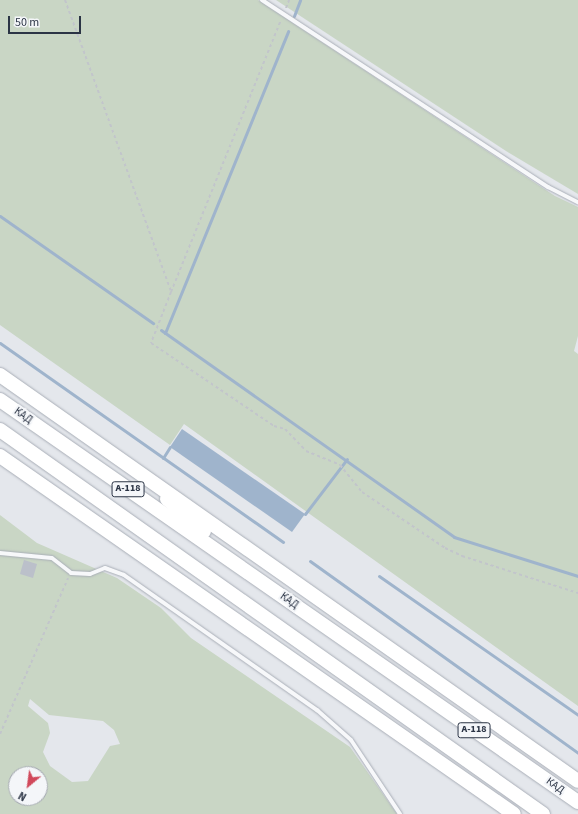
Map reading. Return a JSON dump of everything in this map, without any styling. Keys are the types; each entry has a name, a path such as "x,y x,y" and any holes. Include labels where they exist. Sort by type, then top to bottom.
{"highway":[{"path":"0,375 578,781"},
{"name":"КАД","path":"0,400 578,802"},
{"name":"А-118","path":"0,430 437,740 544,814"},
{"path":"0,456 514,814"},
{"path":"125,463 257,578"},
{"path":"437,740 526,814"}],"lane":[{"path":"262,0 548,187 578,202"},
{"path":"0,553 52,558 71,573 90,574 105,568 124,575 173,612 300,696 351,740 400,814"}],"path":[{"path":"65,0 171,292"},
{"path":"289,0 151,343 274,426 285,429 306,451 342,466 362,492 383,508 462,556 578,593"},
{"path":"0,734 53,606 71,573"}],"green space":[{"path":"0,0 258,0 555,196 578,207 578,336 574,351 578,354 578,706 184,424 170,445 0,325"},
{"path":"276,0 578,0 578,194 506,151"},
{"path":"0,515 37,543 117,578 161,608 191,638 350,747 397,814 0,814","holes":["30,699 49,715 103,721 114,730 120,744 110,746 88,781 72,782 50,766 43,752 50,733 48,723 28,706"]}],"water":[{"path":"182,429 305,514 292,532 170,447"}],"building":[{"path":"24,560 37,564 33,578 20,574"}],"waterway":[{"path":"294,16 300,0"},
{"path":"165,333 288,31"},
{"path":"0,216 153,323"},
{"path":"161,330 454,537 578,576"},
{"path":"0,343 283,542"},
{"path":"163,458 170,447"},
{"path":"305,514 347,459"},
{"path":"310,561 578,753"},
{"path":"379,576 578,715"}]}
